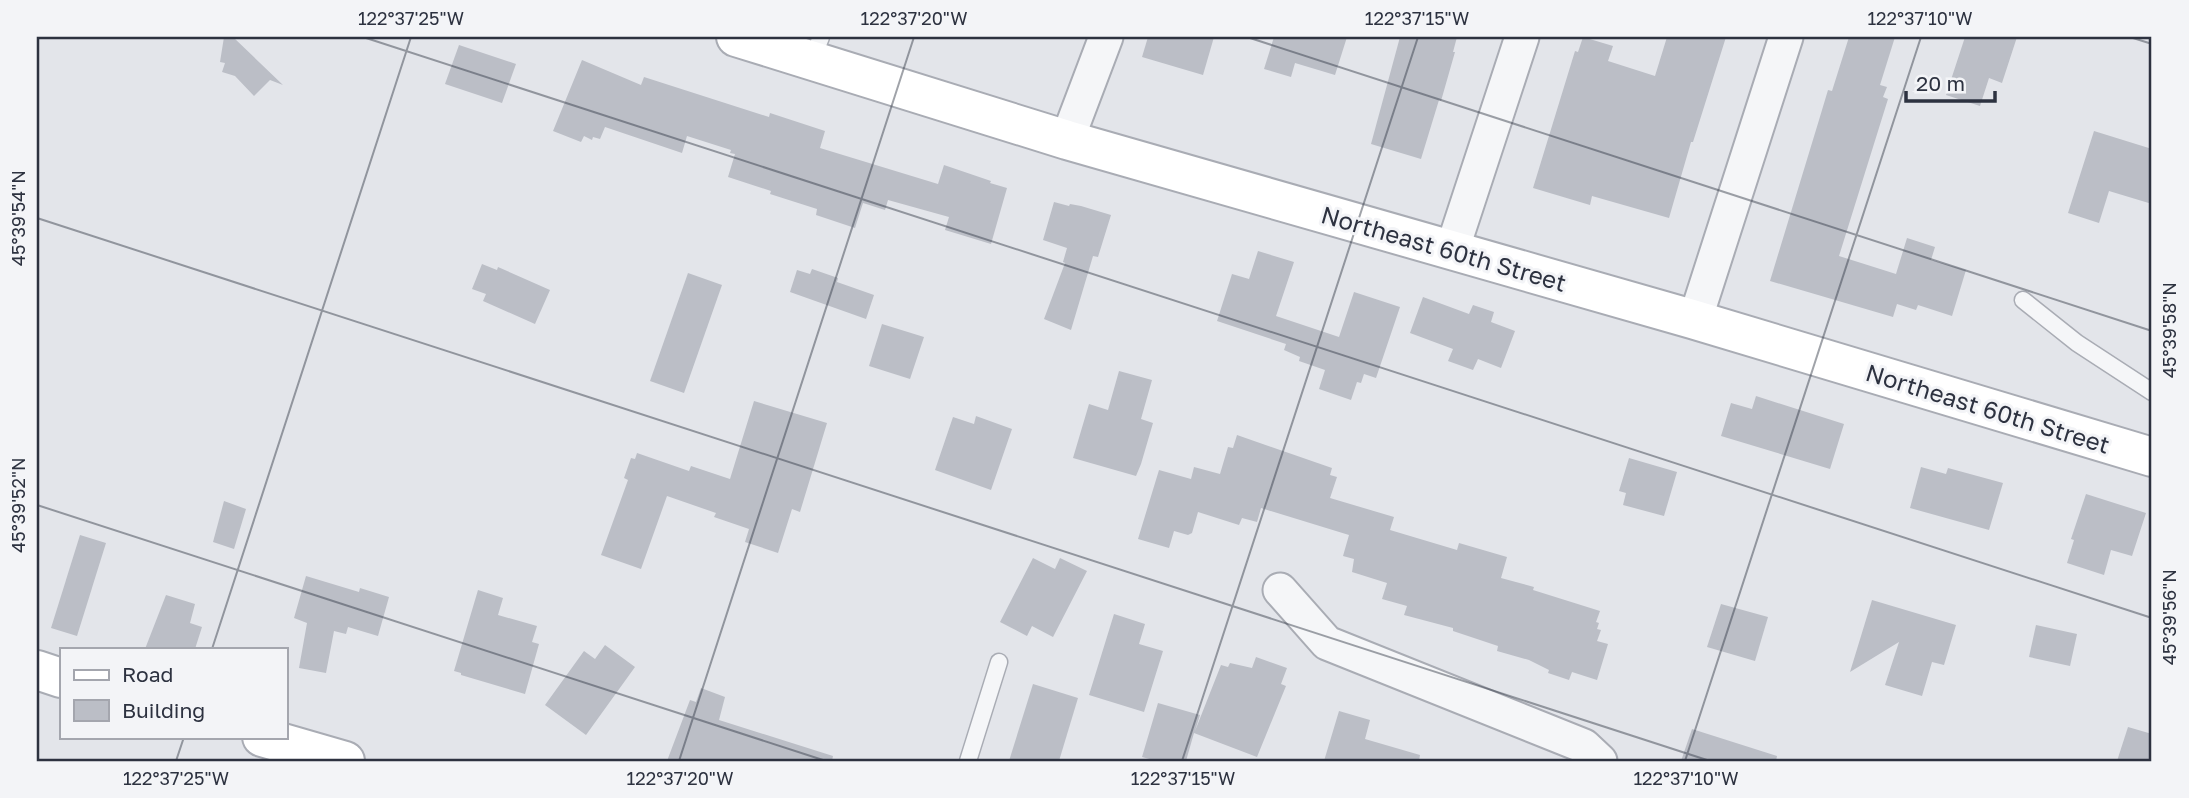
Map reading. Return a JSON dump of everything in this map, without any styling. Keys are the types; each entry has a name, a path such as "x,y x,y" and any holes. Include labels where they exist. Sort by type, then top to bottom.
{"street":[{"name":"Northeast 60th Street","path":"736,37 817,49 1068,140 1695,320 2152,457"},
{"path":"1068,140 1106,37"},
{"path":"1452,250 1522,37"},
{"path":"1695,320 1786,37"},
{"path":"1280,590 1327,643 1584,746 1600,761"},
{"path":"37,670 60,678"},
{"path":"265,738 345,761"}],"lane":[{"path":"2023,300 2077,343 2152,391"},
{"path":"968,761 999,662"}],"building":[{"path":"224,37 233,37 283,85 270,80 254,96 235,76 222,72 225,63 220,62"},
{"path":"1148,37 1214,37 1203,75 1142,57"},
{"path":"1274,37 1347,37 1335,75 1295,63 1291,77 1264,69"},
{"path":"1400,37 1457,37 1441,101 1439,100 1421,159 1371,144"},
{"path":"1583,37 1613,46 1608,61 1655,76 1667,37 1726,37 1669,218 1592,196 1590,205 1533,188 1575,51 1578,52"},
{"path":"1849,37 1895,37 1880,85 1887,87 1883,97 1888,99 1839,256 1896,274 1907,238 1935,247 1931,260 1966,270 1952,316 1918,305 1916,310 1897,304 1893,317 1770,281 1828,90 1832,91"},
{"path":"1965,37 2017,37 2002,83 1989,78 1980,106 1946,95"},
{"path":"459,45 516,64 502,103 445,84"},
{"path":"582,60 641,85 644,77 769,117 770,113 825,131 820,148 938,184 944,165 1007,188 991,244 945,230 949,217 888,200 885,210 863,203 855,228 816,215 817,209 728,177 735,154 730,153 731,150 687,136 682,153 605,127 600,139 593,137 592,140 584,136 581,142 553,131"},
{"path":"2094,131 2152,149 2152,204 2109,191 2099,223 2068,213"},
{"path":"1054,202 1081,206 1111,215 1098,257 1093,256 1071,330 1044,319 1065,263 1063,262 1067,248 1043,240"},
{"path":"1258,251 1294,262 1276,316 1339,337 1354,292 1400,307 1376,378 1364,374 1361,383 1357,382 1351,400 1319,389 1325,370 1299,361 1300,357 1284,350 1286,344 1217,321 1232,274 1249,279"},
{"path":"482,264 497,270 498,267 550,290 535,324 483,301 486,294 472,289"},
{"path":"812,269 838,278 837,282 874,295 866,319 790,292 797,270 810,274"},
{"path":"688,273 722,285 684,393 650,381"},
{"path":"1423,297 1469,314 1473,305 1494,312 1491,322 1515,331 1501,368 1478,359 1473,370 1448,361 1453,349 1410,333"},
{"path":"882,324 924,337 910,379 869,366"},
{"path":"1119,371 1152,380 1141,419 1153,423 1136,476 1073,458 1089,404 1108,410"},
{"path":"1756,396 1844,424 1830,469 1721,436 1731,403 1752,409"},
{"path":"754,401 827,423 800,512 792,509 778,553 745,542 749,529 714,517 716,513 667,496 641,569 601,555 628,480 624,478 631,458 635,459 637,453 689,471 691,466 730,479"},
{"path":"976,416 1012,429 991,490 935,470 953,417 974,424"},
{"path":"1237,435 1332,468 1330,475 1337,477 1330,498 1394,517 1390,530 1457,550 1459,543 1507,557 1501,578 1600,611 1596,622 1599,623 1597,629 1601,630 1597,641 1608,644 1597,680 1572,672 1569,680 1548,673 1549,670 1529,660 1497,651 1498,646 1453,631 1453,628 1404,615 1407,606 1382,599 1387,583 1352,572 1354,559 1343,556 1349,535 1261,508 1257,522 1242,518 1239,525 1198,512 1192,533 1188,535 1174,531 1169,548 1138,539 1159,470 1191,479 1194,467 1220,474 1228,447 1233,448"},
{"path":"1629,458 1677,472 1664,516 1623,505 1626,493 1619,491"},
{"path":"1921,467 1946,474 1948,468 2003,483 1989,530 1910,508"},
{"path":"2086,494 2146,513 2132,556 2111,550 2104,575 2067,563 2074,540 2071,539"},
{"path":"224,501 246,509 234,549 213,542"},
{"path":"80,535 106,543 77,636 51,628"},
{"path":"1033,558 1055,569 1060,558 1087,571 1053,637 1032,626 1027,636 1000,622"},
{"path":"306,576 359,592 360,588 389,597 378,636 348,627 346,634 334,631 326,673 299,668 307,623 294,618"},
{"path":"478,590 503,598 498,615 537,626 532,642 539,644 525,694 454,671"},
{"path":"166,595 195,604 190,623 202,627 195,648 145,648"},
{"path":"1872,600 1956,625 1944,665 1932,662 1922,696 1885,685 1899,642 1850,672"},
{"path":"1721,604 1768,617 1755,661 1707,647"},
{"path":"1114,614 1145,624 1139,644 1163,651 1144,712 1089,695"},
{"path":"2036,625 2077,634 2070,666 2029,657"},
{"path":"605,645 635,667 586,735 545,705 584,651 595,659"},
{"path":"1256,657 1287,668 1281,684 1286,686 1257,757 1194,733 1186,761 1157,761 1142,757 1158,703 1200,715 1195,731 1221,665 1228,667 1230,663 1252,668"},
{"path":"1033,684 1078,698 1059,761 1009,761"},
{"path":"701,688 725,697 719,720 833,756 832,761 667,761 690,700 696,702"},
{"path":"1339,711 1370,720 1365,739 1420,755 1419,761 1324,761"},
{"path":"2128,727 2152,734 2152,761 2117,761"},
{"path":"1692,729 1777,756 1776,761 1681,761"}]}
